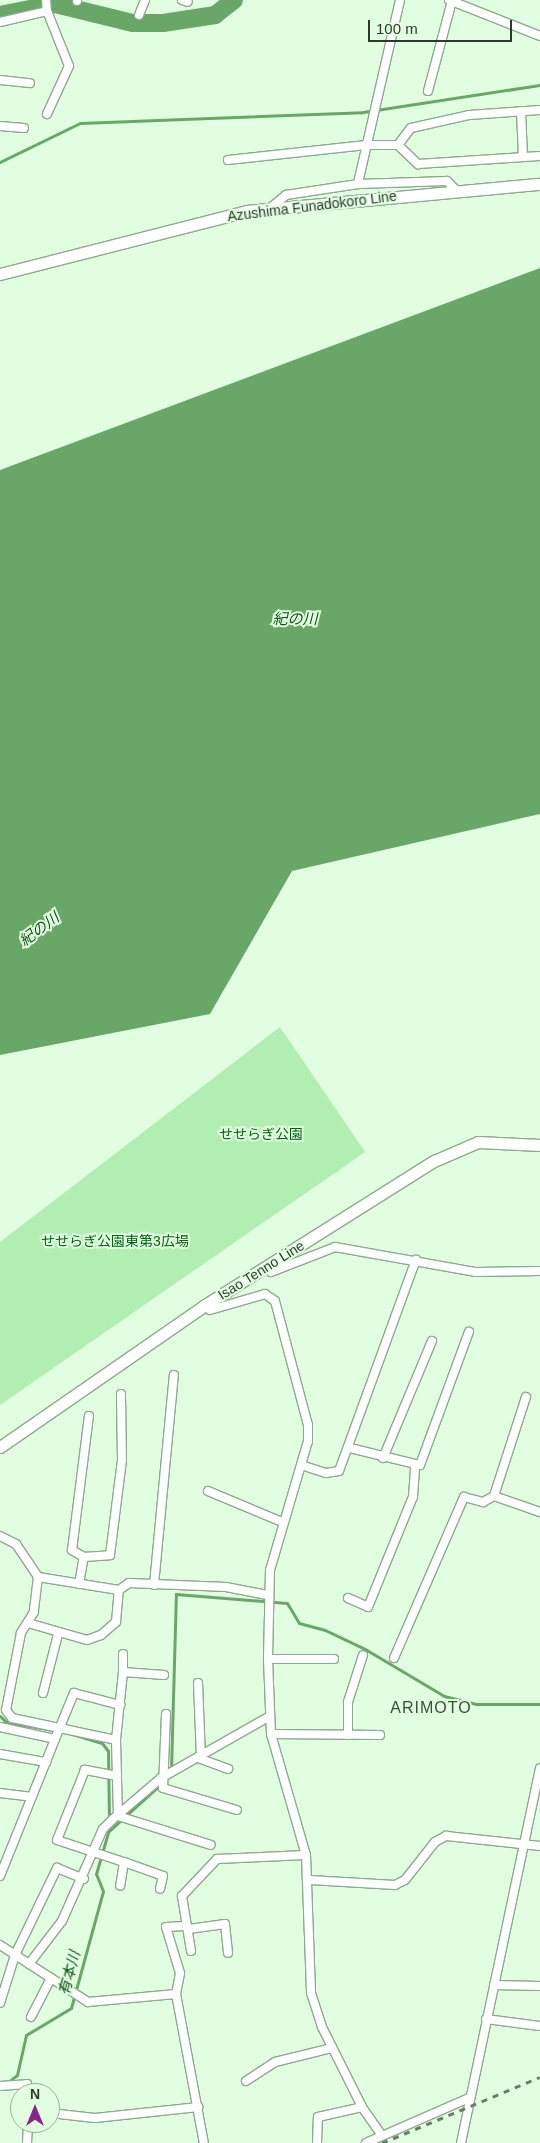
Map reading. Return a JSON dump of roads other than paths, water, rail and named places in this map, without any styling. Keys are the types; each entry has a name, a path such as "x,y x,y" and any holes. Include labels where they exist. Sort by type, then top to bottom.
{"main road":[{"name":"Azushima Funadokoro Line","path":"0,274 183,224 270,208 540,184"},
{"name":"Isao Tenno Line","path":"0,1447 205,1305 457,1148 498,1140 540,1145"}],"street":[{"path":"139,15 145,0"},
{"path":"358,184 400,0"},
{"path":"428,91 451,0 540,36"},
{"path":"0,22 46,6 70,66 47,114"},
{"path":"0,80 30,83"},
{"path":"398,145 411,128 469,115 540,110"},
{"path":"521,112 523,157"},
{"path":"0,126 24,128"},
{"path":"228,160 366,145 398,145 418,164 540,156"},
{"path":"270,208 286,195 358,184 447,180 457,191"},
{"path":"271,1272 335,1247 475,1272 540,1271"},
{"path":"300,1465 326,1473 340,1471 350,1448 416,1260"},
{"path":"205,1305 210,1310 265,1294 275,1301 308,1425 308,1441 282,1522 267,1599 271,1734 306,1855 310,1880 312,1993 332,2048 362,2107 382,2136"},
{"path":"348,1598 368,1607 413,1497 415,1468 469,1332"},
{"path":"383,1458 432,1341"},
{"path":"154,1585 174,1375"},
{"path":"89,1416 72,1550 84,1557 110,1555 122,1460 121,1394"},
{"path":"394,1658 464,1497 483,1502 494,1496 526,1397"},
{"path":"350,1448 415,1468"},
{"path":"208,1491 282,1522"},
{"path":"494,1496 540,1512"},
{"path":"0,1536 16,1544 38,1577 34,1612 28,1623 3,1697 12,1718 57,1733"},
{"path":"79,1584 84,1557"},
{"path":"38,1577 120,1590"},
{"path":"28,1623 58,1634 87,1640 101,1635 116,1622 120,1590 128,1583 226,1587 267,1599"},
{"path":"43,1693 58,1634"},
{"path":"120,1818 110,1777 120,1705 123,1654"},
{"path":"348,1735 348,1702 363,1655"},
{"path":"268,1659 334,1659"},
{"path":"123,1672 164,1675"},
{"path":"198,1683 200,1754"},
{"path":"0,1876 74,1693 120,1705"},
{"path":"162,1781 166,1714"},
{"path":"29,1964 84,1879 97,1853 104,1829 120,1818 172,1771 270,1716"},
{"path":"0,1727 116,1740"},
{"path":"271,1734 380,1735"},
{"path":"0,1754 46,1762"},
{"path":"200,1754 228,1768"},
{"path":"461,2143 540,1768"},
{"path":"110,1777 85,1770 57,1840 164,1876 160,1889"},
{"path":"162,1781 237,1810"},
{"path":"0,1793 32,1797"},
{"path":"120,1818 211,1845"},
{"path":"310,1880 395,1885 405,1880 435,1842 446,1836 540,1846"},
{"path":"191,1951 182,1896 217,1859 306,1855"},
{"path":"120,1886 124,1862"},
{"path":"0,2003 15,1955 57,1868 84,1879"},
{"path":"204,2143 176,1994 180,1973 166,1927 225,1924 228,1953"},
{"path":"0,1945 88,2002 176,1994"},
{"path":"31,2017 51,1978"},
{"path":"494,1985 540,1986"},
{"path":"486,2019 540,2026"},
{"path":"246,2081 275,2062 332,2048"},
{"path":"366,2143 469,2098"},
{"path":"60,2114 94,2118 198,2107"},
{"path":"317,2143 318,2117 362,2107"}],"water":[{"name":"紀の川","path":"540,268 540,814 292,871 210,1014 0,1055 0,470"}],"waterway":[{"path":"0,15 55,4 133,23 163,23 215,15 234,0"},
{"path":"0,162 80,123 363,112 540,85"},
{"path":"171,1770 176,1594 287,1603 299,1623 325,1630 365,1649 444,1696 476,1704 540,1704"},
{"path":"0,1716 6,1722 53,1730"},
{"path":"72,1734 102,1743 108,1751 109,1821"},
{"path":"109,1831 162,1783"},
{"name":"有本川","path":"7,2083 17,2075 26,2035 71,2008 103,1891 96,1874 109,1829"}],"railway":[{"path":"382,2143 540,2077"}],"district":[{"name":"ARIMOTO","path":"431,1708"}],"park label":[{"name":"せせらぎ公園","path":"261,1134"},
{"name":"せせらぎ公園東第3広場","path":"115,1241"}]}
